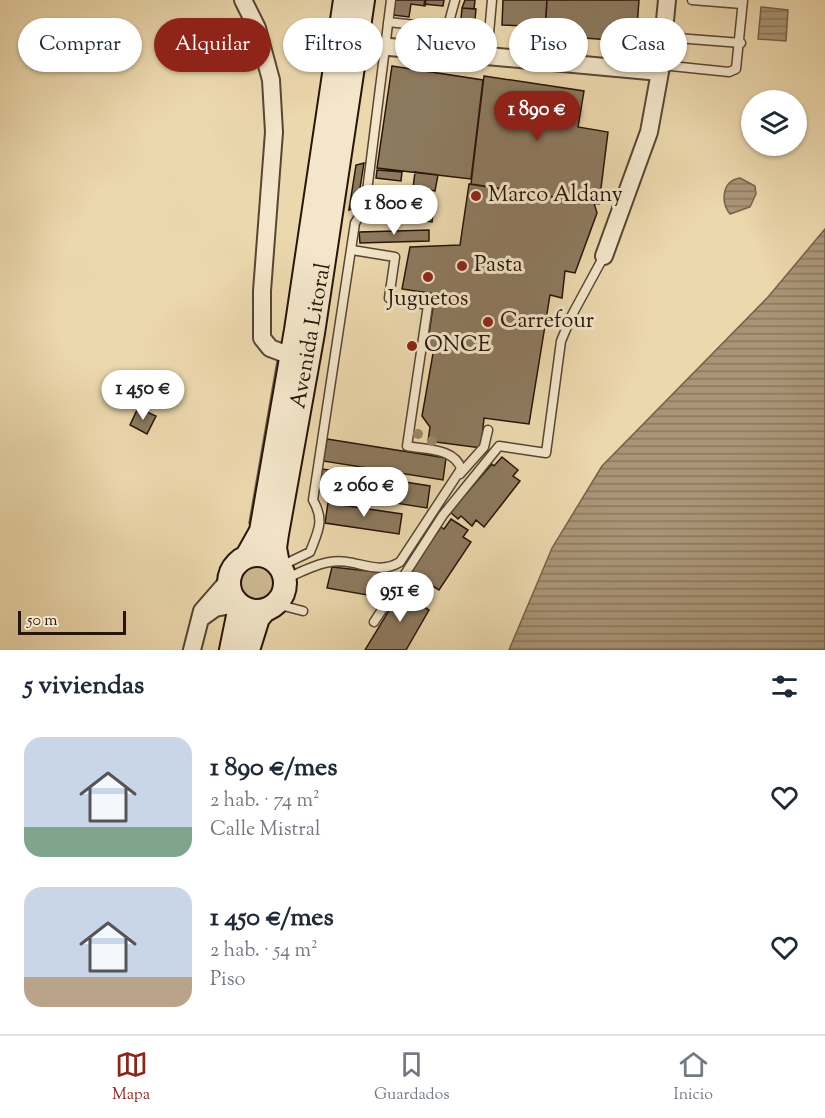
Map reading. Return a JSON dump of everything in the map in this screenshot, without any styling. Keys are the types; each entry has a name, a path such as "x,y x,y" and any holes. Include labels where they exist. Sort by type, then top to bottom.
{"main road":[{"name":"Avenida Litoral","path":"247,556 261,531 291,356 345,0"},
{"name":"Avenida Litoral","path":"361,18 363,0"},
{"name":"Avenida Litoral","path":"281,570 275,548 277,534 313,333 353,72"},
{"path":"249,650 258,618 270,607 283,595 281,570 263,555 247,556 233,568 229,589 238,605 249,610 270,607"},
{"path":"231,650 238,605"}],"street":[{"path":"243,0 257,28 271,80 274,132 262,291 262,338 270,348 291,356"},
{"path":"666,18 667,0"},
{"path":"384,46 395,47"},
{"path":"497,57 600,64"},
{"path":"604,256 649,132 660,72"},
{"path":"192,650 206,603 229,580"},
{"path":"201,618 215,608 238,605"}],"lane":[{"path":"281,570 310,552 319,529 321,513 314,500 355,223 365,207 391,0"},
{"path":"388,22 441,27 449,22 455,0"},
{"path":"490,18 492,0"},
{"path":"687,70 729,72 738,64 741,43 743,2 692,0"},
{"path":"687,39 741,43"},
{"path":"281,570 331,561 382,570 392,567 400,562 461,469 458,460 451,455 407,446 428,305 389,298 395,256 351,250"},
{"path":"374,622 442,514 499,446 546,453 561,341 572,315 604,256"},
{"path":"456,478 481,452 488,430"},
{"path":"270,607 303,611"}],"shaded area":[{"path":"761,7 788,10 786,41 758,39"},
{"path":"740,178 755,186 756,194 750,207 730,214 724,199 726,188 729,183"},
{"path":"825,229 825,650 509,650 552,548 602,466 768,297"},
{"path":"277,361 281,365 254,523 249,523"},
{"path":"257,565 271,570 276,584 271,598 257,603 243,598 238,584 243,570"}],"building":[{"path":"395,0 426,0 425,6 411,4 409,17 393,15"},
{"path":"425,0 444,0 443,6 424,4"},
{"path":"465,0 475,0 474,9 462,8"},
{"path":"503,0 547,0 546,18 509,18 509,25 502,25"},
{"path":"547,0 639,0 638,18 600,18 600,39 588,38 588,18 546,18"},
{"path":"462,8 476,9 475,18 461,18"},
{"path":"392,66 395,66 395,72 431,72 483,80 471,179 377,168"},
{"path":"484,76 584,91 578,127 608,132 599,204 471,184"},
{"path":"364,163 357,207 349,210 356,165"},
{"path":"377,170 402,172 401,181 376,178"},
{"path":"415,172 438,175 435,191 413,188"},
{"name":"Carrefour","path":"469,184 594,203 597,213 575,273 565,271 562,298 550,295 529,424 484,418 481,448 436,442 432,439 428,441 430,427 422,416 434,348 427,347 435,294 402,289 410,247 460,245"},
{"path":"380,196 434,203 432,222 378,215"},
{"path":"429,230 429,241 360,243 359,232"},
{"path":"138,408 156,416 147,434 130,425"},
{"path":"327,439 446,458 443,480 323,461"},
{"path":"502,457 518,470 513,476 520,481 484,527 476,520 472,526 461,516 458,519 450,512 492,464 494,466"},
{"path":"322,469 430,486 427,508 318,491"},
{"path":"328,503 402,514 399,534 325,523"},
{"path":"451,519 468,530 463,537 471,542 439,590 431,585 427,590 415,582 413,585 404,579 441,527 444,529"},
{"path":"332,567 386,573 391,579 379,597 327,588"},
{"path":"407,588 425,598 421,605 429,610 406,650 365,650 399,594 402,596"}],"place":[{"name":"Marco Aldany","path":"476,196"},
{"name":"Pasta","path":"462,266"},
{"name":"Juguetos","path":"428,277"},
{"name":"Carrefour","path":"488,322"},
{"name":"ONCE","path":"412,346"}]}
